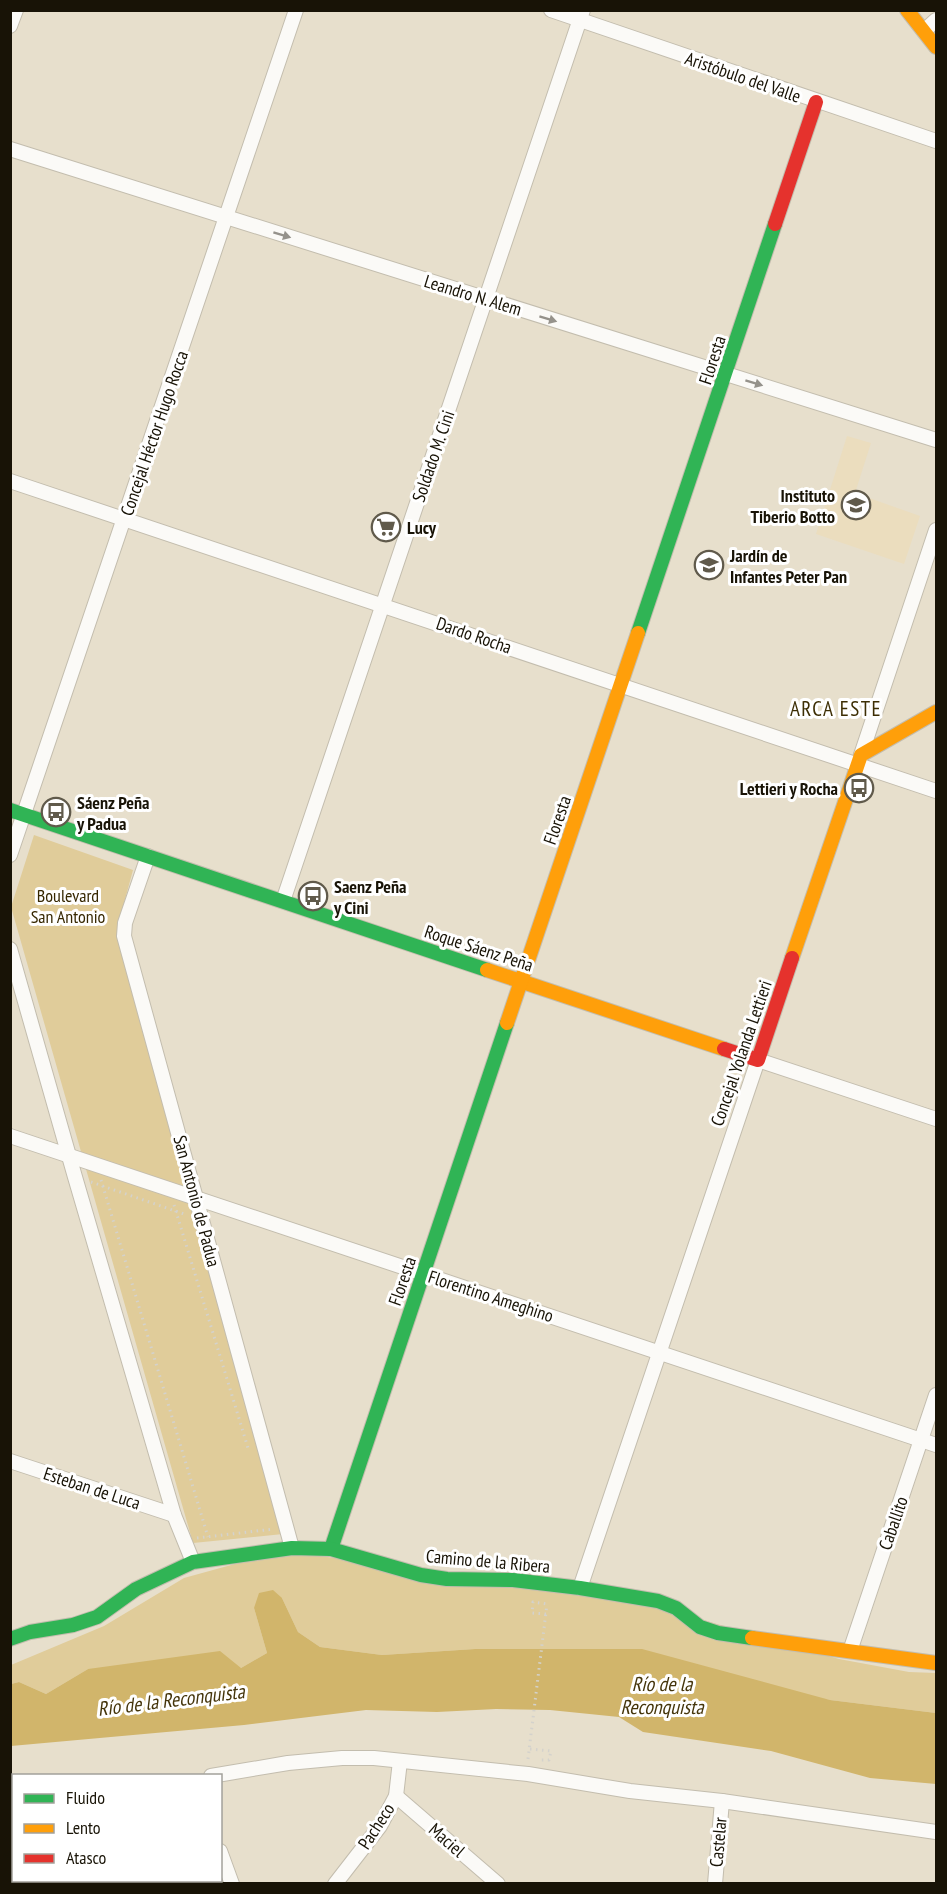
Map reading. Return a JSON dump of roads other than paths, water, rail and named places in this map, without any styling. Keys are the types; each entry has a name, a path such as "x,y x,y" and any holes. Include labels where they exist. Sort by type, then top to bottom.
{"street":[{"path":"10,26 16,10"},
{"name":"Concejal Héctor Hugo Rocca","path":"10,855 296,10"},
{"name":"Aristóbulo del Valle","path":"551,10 582,15 816,102 936,141"},
{"path":"907,10 936,47"},
{"name":"Soldado M. Cini","path":"283,901 582,15"},
{"path":"924,31 936,20"},
{"name":"Floresta","path":"331,1549 816,102"},
{"name":"Leandro N. Alem","path":"10,150 936,440"},
{"name":"Dardo Rocha","path":"10,481 621,685 859,759 936,791"},
{"name":"Concejal Yolanda Lettieri","path":"580,1588 936,530"},
{"path":"859,759 936,712"},
{"name":"Roque Sáenz Peña","path":"10,810 936,1119"},
{"name":"San Antonio de Padua","path":"148,856 125,923 124,936 292,1548"},
{"path":"10,949 174,1515 193,1562"},
{"name":"Florentino Ameghino","path":"10,1136 936,1445"},
{"name":"Caballito","path":"850,1651 936,1395"},
{"name":"Esteban de Luca","path":"10,1461 174,1515"},
{"name":"Camino de la Ribera","path":"10,1639 30,1632 73,1625 98,1617 136,1589 193,1562 292,1548 331,1549 421,1575 447,1579 503,1580 580,1588 658,1601 675,1608 700,1627 718,1633 936,1663"},
{"path":"222,1774 288,1763 342,1758 400,1761 528,1774 630,1791 722,1801 936,1832"},
{"name":"Pacheco","path":"335,1884 380,1826 396,1796 400,1761"},
{"name":"Maciel","path":"396,1796 498,1884"},
{"name":"Castelar","path":"715,1884 722,1801"},
{"path":"222,1856 232,1884"}],"water":[{"name":"Río de la Reconquista","path":"273,1590 282,1598 298,1632 320,1647 382,1655 475,1649 642,1649 830,1700 936,1713 936,1784 870,1778 771,1751 643,1732 619,1717 550,1710 496,1709 437,1712 366,1710 244,1725 11,1746 11,1684 19,1682 46,1694 88,1669 220,1651 241,1668 267,1653 254,1608 259,1593"}],"place":[{"name":"Instituto Tiberio Botto","path":"856,505"},
{"name":"Lucy","path":"386,527"},
{"name":"Jardín de Infantes Peter Pan","path":"709,565"},
{"name":"Lettieri y Rocha","path":"859,788"},
{"name":"Sáenz Peña y Padua","path":"56,812"},
{"name":"Saenz Peña y Cini","path":"313,896"}],"district":[{"name":"ARCA ESTE","path":"836,708"}],"park label":[{"name":"Boulevard San Antonio","path":"68,905"}]}
